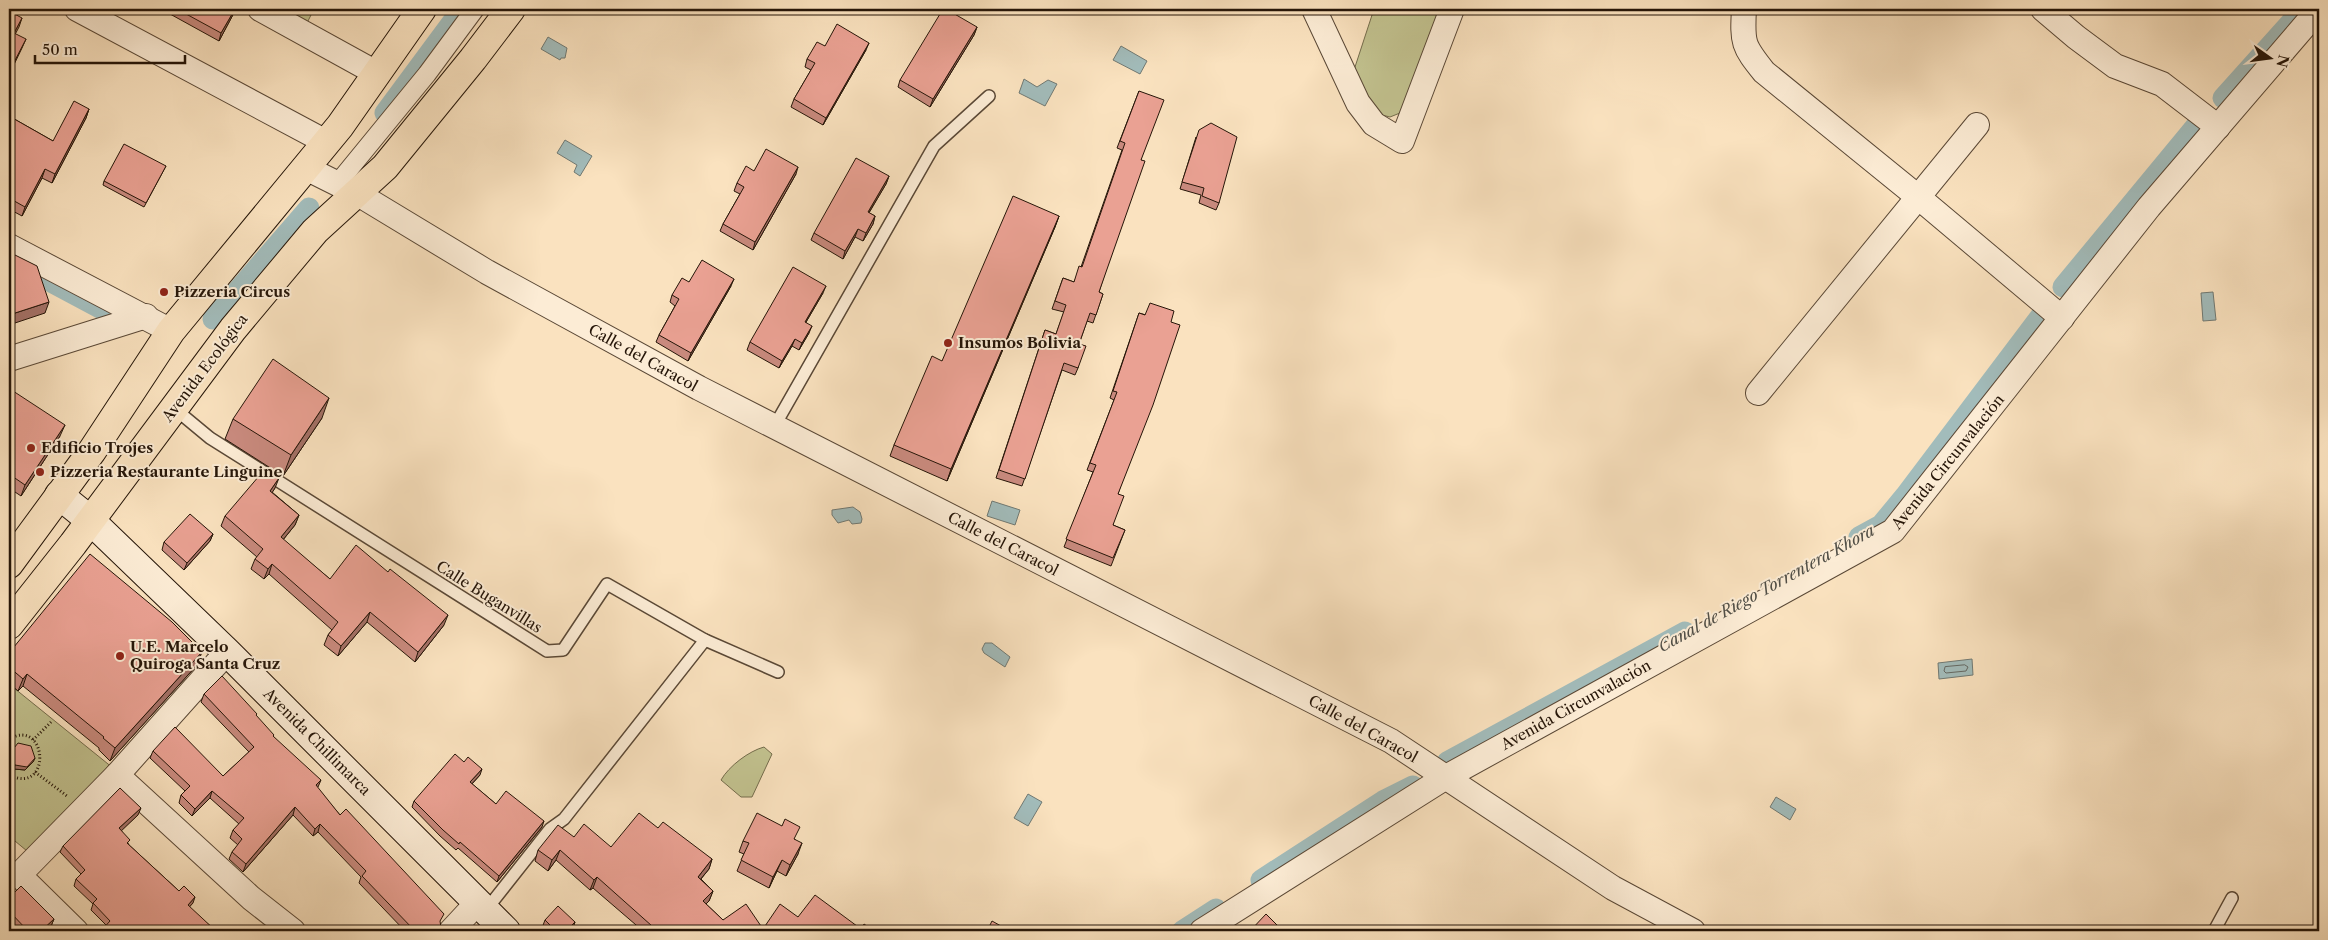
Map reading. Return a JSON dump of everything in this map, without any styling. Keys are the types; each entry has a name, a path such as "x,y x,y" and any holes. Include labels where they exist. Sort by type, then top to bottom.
{"main road":[{"path":"9,564 92,450 171,331 340,126 422,9"},
{"name":"Avenida Ecológica","path":"9,625 175,409 233,328 315,231 347,189 384,167 474,60 511,9"},
{"name":"Avenida Chillimarca","path":"59,495 90,520 227,652 506,931"}],"street":[{"path":"77,9 326,142"},
{"path":"260,9 378,74"},
{"path":"347,189 475,9"},
{"path":"1314,9 1358,103 1374,124 1402,141 1452,9"},
{"path":"1744,9 1743,30 1746,49 1764,72 1918,197 2062,318"},
{"path":"2044,9 2076,37 2115,66 2162,84 2218,127"},
{"name":"Avenida Circunvalación","path":"1202,931 1446,776 1893,531 2149,207 2319,9"},
{"path":"1758,392 1977,125"},
{"name":"Calle del Caracol","path":"306,168 347,189 486,272 699,388 1391,741 1613,888 1694,931"},
{"path":"9,246 146,316 171,331"},
{"path":"9,359 146,316"},
{"path":"76,931 19,875 117,775 227,652"},
{"path":"117,775 251,898 293,931"},
{"path":"451,931 482,906"}],"lane":[{"path":"774,427 934,146 989,96"},
{"name":"Calle Buganvillas","path":"175,409 210,438 547,651 562,650 607,584 705,640 778,672"},
{"path":"482,906 550,829 564,819 705,640"},
{"path":"2214,931 2232,898"}],"path":[{"path":"33,740 51,722"},
{"path":"9,739 20,736 33,740 41,752 39,767 35,772 23,779 9,776"},
{"path":"35,772 74,801"}],"green space":[{"path":"280,9 314,9 307,23"},
{"path":"1374,9 1442,9 1400,113 1390,117 1378,114 1365,100 1354,70"},
{"path":"9,684 113,768 33,856 9,836"},
{"path":"764,747 772,754 752,797 741,797 721,780 729,769 740,760"}],"water":[{"path":"548,37 567,48 565,58 560,60 541,49"},
{"path":"1121,46 1147,61 1140,74 1113,60"},
{"path":"1024,79 1037,87 1048,80 1057,84 1045,106 1019,93"},
{"path":"565,140 592,156 580,176 574,172 577,165 557,153"},
{"path":"2213,292 2216,320 2203,321 2201,293"},
{"path":"992,501 1020,510 1015,525 987,516"},
{"path":"853,507 860,512 861,523 852,524 849,520 838,523 832,515 832,510"},
{"path":"985,643 992,643 1010,657 1005,667 984,653 982,649"},
{"path":"1972,659 1973,675 1939,679 1938,663"},
{"path":"1028,794 1042,802 1028,826 1014,818"},
{"path":"1776,797 1796,809 1790,820 1770,807"}],"building":[{"path":"177,9 235,9 221,33"},
{"path":"943,9 977,27 933,99 900,80"},
{"path":"9,11 22,18 14,33 26,39 9,72"},
{"path":"837,24 869,43 826,118 794,99 815,63 807,59 817,42 825,46"},
{"path":"1139,91 1164,100 1141,160 1145,161 1099,292 1103,294 1096,315 1090,313 1079,344 1086,346 1078,368 1064,363 1025,479 999,470 1045,330 1056,334 1066,305 1055,301 1063,278 1074,282 1079,266 1082,267 1125,143 1120,141"},
{"path":"74,101 89,109 55,174 45,169 25,207 9,198 9,116 53,141"},
{"path":"1211,123 1237,137 1219,203 1202,196 1204,188 1182,182 1199,130"},
{"path":"124,144 166,166 146,203 104,181"},
{"path":"766,149 798,167 755,242 723,224 744,187 737,183 746,166 754,171"},
{"path":"856,158 889,176 868,212 875,216 866,233 858,229 845,251 814,233"},
{"path":"1013,196 1059,216 951,469 894,445 932,356 942,361"},
{"path":"9,252 37,266 49,302 9,315"},
{"path":"702,260 734,279 691,353 659,335 679,299 672,295 682,278 689,282"},
{"path":"793,267 826,286 805,322 812,326 802,343 795,339 782,361 750,342"},
{"path":"1150,303 1174,311 1171,322 1180,325 1153,405 1118,494 1124,496 1113,525 1125,530 1113,558 1066,539 1096,465 1090,463 1117,392 1113,391 1139,313 1145,315"},
{"path":"273,359 329,398 291,455 233,419"},
{"name":"Edificio Trojes","path":"9,389 65,425 25,485 9,474"},
{"path":"265,469 279,478 270,491 299,515 281,537 330,579 356,545 388,572 390,569 448,615 418,652 370,612 341,646 328,635 338,622 272,564 268,569 255,559 263,549 225,516"},
{"path":"190,514 213,534 187,563 164,542"},
{"path":"90,554 172,622 202,652 115,748 27,674 23,679 9,667 9,653"},
{"path":"222,676 257,714 273,736 321,780 316,785 340,815 346,809 444,914 440,921 441,928 437,931 415,931 362,876 366,871 320,824 315,829 295,807 246,864 232,852 242,839 233,830 244,818 212,791 195,809 181,795 190,786 153,751 175,727 223,776 254,747 204,694"},
{"path":"18,743 31,746 35,758 27,767 15,765 10,753"},
{"path":"455,754 464,762 468,757 482,769 470,782 496,804 506,791 544,821 499,876 460,842 459,844 443,830 414,801"},
{"path":"120,788 141,808 119,828 130,840 127,843 179,891 184,886 195,897 188,905 216,931 151,931 145,926 141,931 101,931 110,921 93,903 97,899 76,879 85,870 63,846"},
{"path":"639,813 658,828 663,822 712,859 698,877 713,891 703,901 723,920 746,904 763,929 780,904 798,917 815,895 861,929 864,924 874,931 651,931 649,929 652,926 597,877 594,880 560,850 552,860 538,850 558,825 574,837 584,824 611,847"},
{"path":"757,813 782,826 785,819 800,827 794,839 802,843 790,865 782,860 773,877 741,860 749,843 743,841"},
{"path":"21,886 54,919 41,931 28,931 9,911 9,898"},
{"path":"558,906 575,922 566,931 556,931 545,920"},
{"path":"1266,914 1278,926 1273,931 1250,931"},
{"path":"992,921 1010,931 987,931"},
{"path":"226,927 230,931 222,931"}],"waterway":[{"name":"Canal de Riego Torrentera Khora","path":"385,113 462,9"},
{"name":"Canal de Riego Torrentera Khora","path":"2223,98 2293,20"},
{"name":"Canal de Riego Torrentera Khora","path":"2063,287 2196,126"},
{"name":"Canal de Riego Torrentera Khora","path":"213,319 309,208"},
{"name":"Canal de Riego Torrentera Khora","path":"23,267 113,315"},
{"name":"Canal de Riego Torrentera Khora","path":"1859,537 1881,525 1905,496 2040,317"},
{"name":"Canal de Riego Torrentera Khora","path":"1447,762 1685,632"},
{"name":"Canal de Riego Torrentera Khora","path":"1261,880 1383,801 1413,786"},
{"name":"Canal de Riego Torrentera Khora","path":"1182,931 1216,909"}],"place":[{"name":"Pizzeria Circus","path":"164,292"},
{"name":"Insumos Bolivia","path":"948,343"},
{"name":"Edificio Trojes","path":"31,448"},
{"name":"Pizzeria Restaurante Linguine","path":"40,472"},
{"name":"U.E. Marcelo Quiroga Santa Cruz","path":"120,656"}]}
